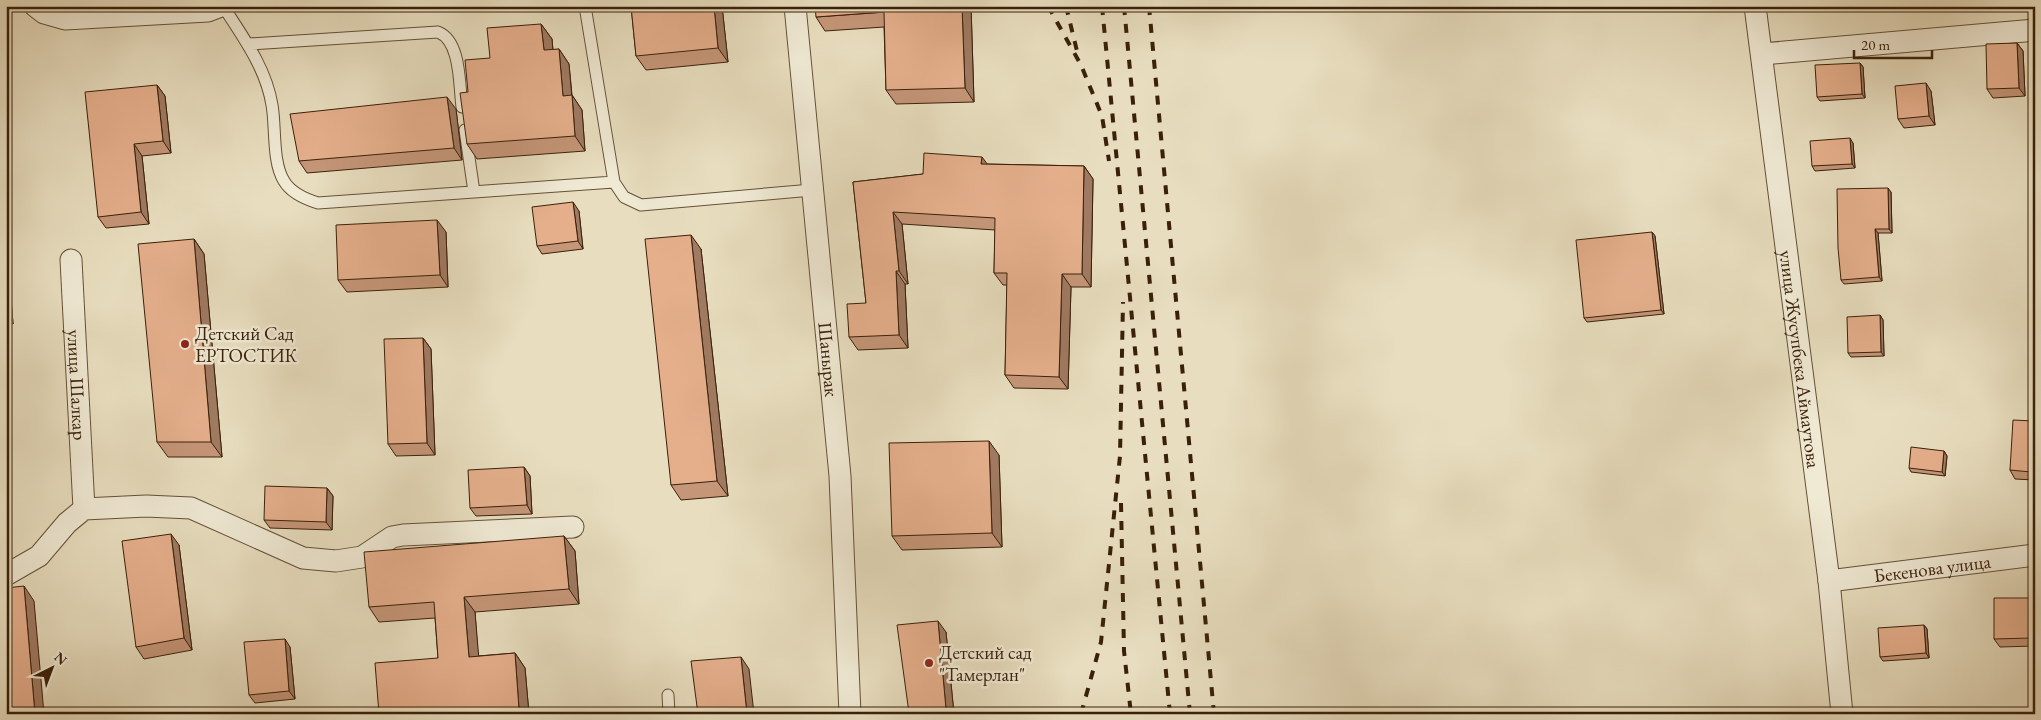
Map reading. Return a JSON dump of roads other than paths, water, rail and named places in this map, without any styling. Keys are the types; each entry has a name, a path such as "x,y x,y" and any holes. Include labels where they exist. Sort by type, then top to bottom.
{"street":[{"path":"35,6 44,13 65,19 208,11 222,6"},
{"name":"Шанырак","path":"795,6 840,476 850,714"},
{"name":"улица Жусупбека Аймаутова","path":"1755,6 1829,582 1842,714"},
{"path":"1762,54 2035,30"},
{"name":"улица Шалкар","path":"71,260 84,509"},
{"path":"6,575 40,556 67,523 84,509 146,506 191,508 303,558 336,561 362,557 392,538 403,535 573,527"},
{"name":"Бекенова улица","path":"1829,582 2035,555"}],"lane":[{"path":"222,6 249,44 259,66 272,103 279,170 284,182 304,199 318,203 614,182"},
{"path":"585,6 614,182 624,197 641,205 812,190"},
{"path":"249,44 438,32 444,34 454,48 474,192"},
{"path":"668,695 669,714"}],"railway":[{"path":"1048,6 1081,65 1102,116 1109,161"},
{"path":"1066,6 1077,51"},
{"path":"1102,6 1170,714"},
{"path":"1124,6 1190,714"},
{"path":"1149,6 1214,714"},
{"path":"1081,714 1101,642 1120,456 1123,302"},
{"path":"1121,503 1124,651 1131,714"}],"place":[{"name":"Детский Сад ЕРТОСТИК","path":"185,344"},
{"name":"Детский сад \"Тамерлан\"","path":"929,663"}]}
